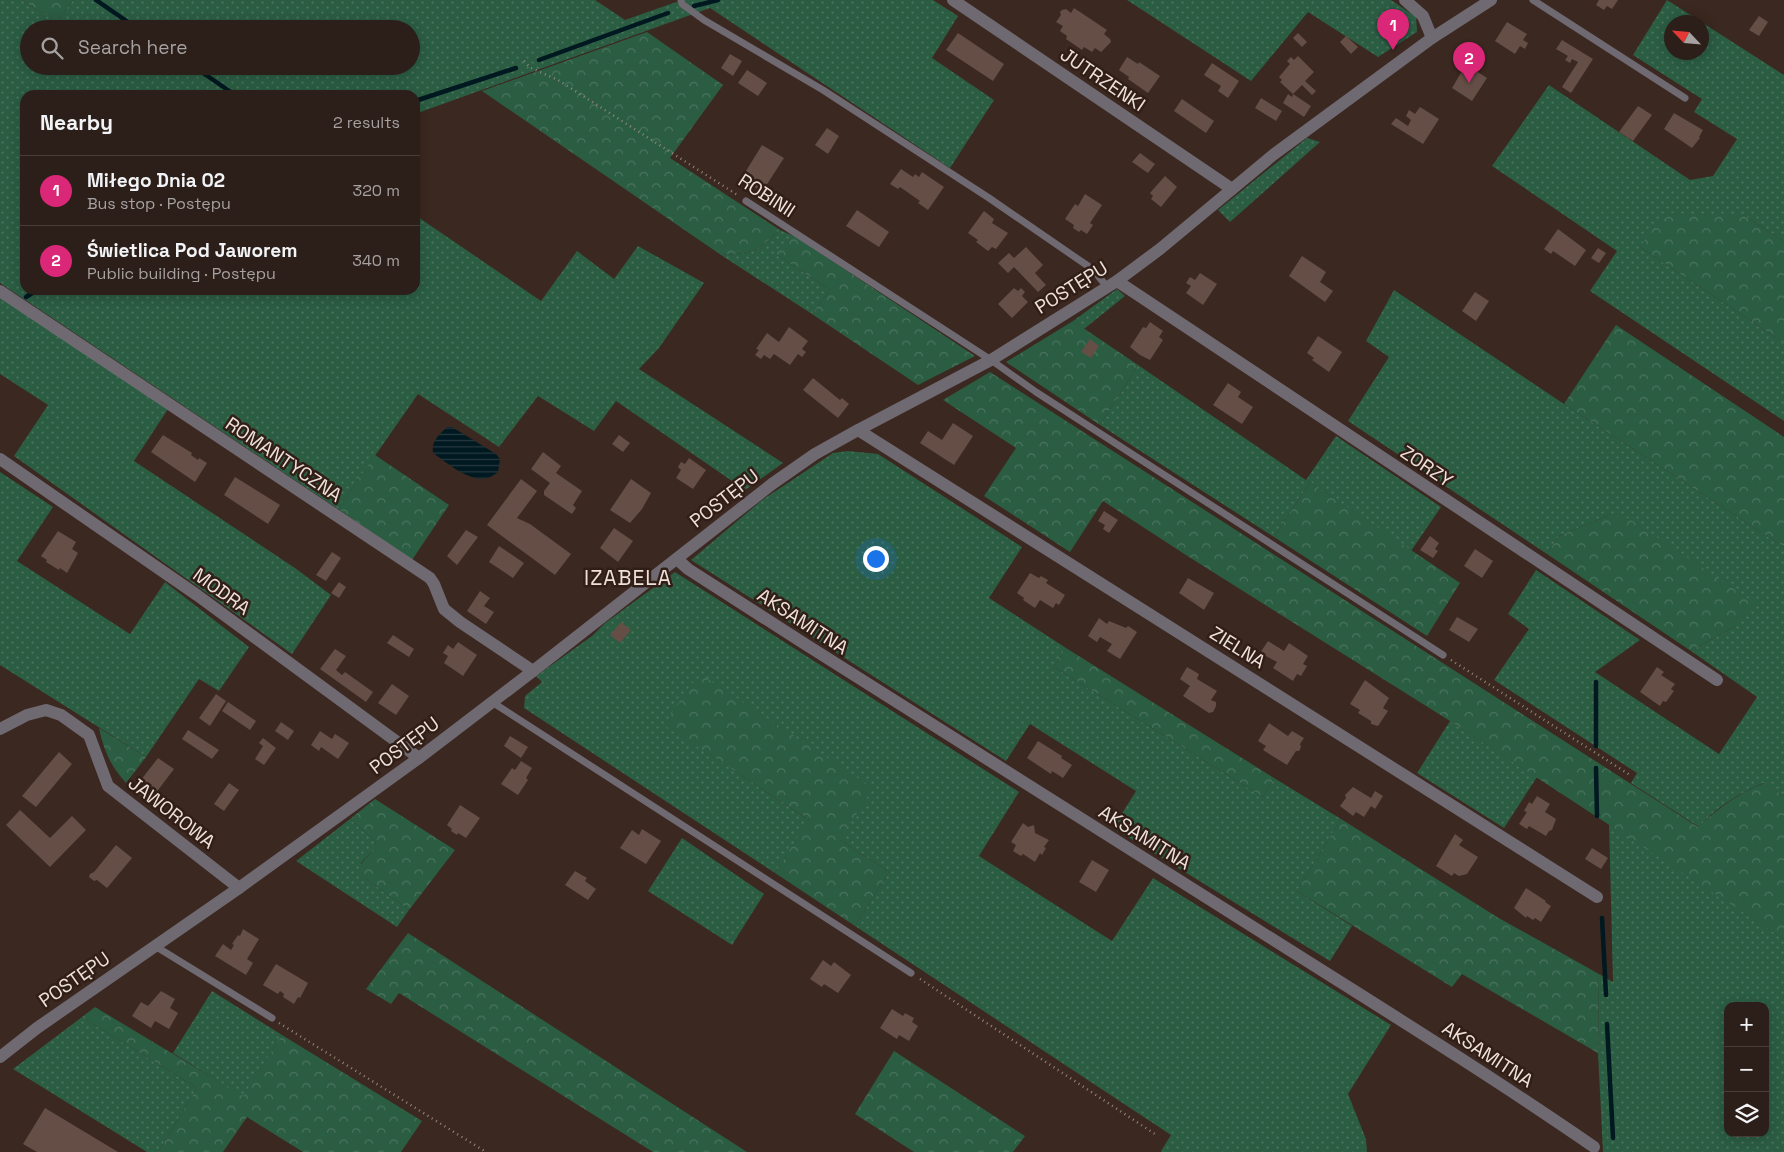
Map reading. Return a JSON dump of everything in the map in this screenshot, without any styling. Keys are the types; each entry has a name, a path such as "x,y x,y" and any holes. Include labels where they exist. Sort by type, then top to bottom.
{"street":[{"name":"JUTRZENKI","path":"952,0 1232,189"},
{"path":"1405,0 1423,16 1432,38"},
{"name":"POSTĘPU","path":"0,1057 37,1028 239,888 419,758 772,484 815,454 990,360 1112,284 1160,249 1273,155 1432,38 1491,0"},
{"name":"ZORZY","path":"1112,284 1717,680"},
{"name":"ROMANTYCZNA","path":"0,291 430,578 444,609 460,622 533,671"},
{"name":"ZIELNA","path":"858,430 1597,897"},
{"name":"MODRA","path":"0,459 197,595 419,758"},
{"name":"AKSAMITNA","path":"677,559 688,569 923,721 1502,1084 1594,1147"},
{"name":"JAWOROWA","path":"0,730 28,715 46,710 60,715 89,735 108,786 239,888"}],"lane":[{"path":"681,0 682,4 704,20 823,90 989,198 1112,284"},
{"path":"1533,0 1685,98"},
{"name":"ROBINII","path":"746,201 1044,397 1444,655"},
{"path":"492,702 911,973"},
{"path":"155,946 272,1018"}],"path":[{"name":"ROBINII","path":"524,61 531,68 558,80 746,201"},
{"path":"1444,655 1630,775"},
{"path":"911,973 1158,1136"},
{"path":"272,1018 486,1152"}],"green space":[{"path":"0,0 22,0 53,20 20,20 20,75 420,75 420,20 58,20 73,0 595,0 625,20 682,0 933,0 958,16 932,58 994,100 950,168 710,8 420,112 420,90 20,90 20,295 420,295 420,218 541,301 577,251 614,279 638,246 704,283 659,348 639,369 783,463 745,490 616,401 594,431 538,396 499,447 418,394 338,509 0,283"},
{"path":"22,0 73,0 58,20 53,20"},
{"path":"1127,0 1391,0 1416,17 1417,32 1378,57 1308,12 1251,81"},
{"path":"1667,0 1690,15 1664,15 1664,60 1709,60 1709,27 1784,75 1784,241 1743,215 1640,247 1784,343 1784,421 1590,291 1617,251 1492,166 1549,85 1690,180 1713,176 1737,139 1694,112 1702,99 1633,55"},
{"path":"647,32 723,85 670,158 780,230 760,247 740,254 721,255 482,91"},
{"path":"1307,138 1320,142 1230,222 1218,210"},
{"path":"1663,213 1743,215 1784,241 1784,343 1640,247"},
{"path":"780,230 796,237 776,254 830,290 812,314 721,255 740,254 754,250 766,243"},
{"path":"796,237 975,356 918,385 812,314 830,290 776,254 784,243"},
{"path":"1117,289 1125,296 1084,329 1073,321"},
{"path":"1394,290 1564,404 1784,547 1784,796 1763,783 1728,802 1699,827 1631,783 1637,773 1494,680 1529,629 1508,614 1536,570 1640,640 1595,672 1719,754 1757,697 1691,651 1735,626 1607,516 1559,536 1547,554 1348,421 1389,357 1366,341"},
{"path":"0,297 168,409 134,461 295,568 331,595 292,654 14,456 48,405 0,374"},
{"path":"1073,321 1138,365 1100,425 1006,362"},
{"path":"1616,325 1784,437 1784,547 1564,404"},
{"path":"1138,365 1306,480 1336,436 1441,507 1411,551 1310,482 1274,537 1100,425"},
{"path":"990,372 1698,827 1729,802 1764,783 1784,796 1784,939 1450,721 1103,501 1070,552 984,496 1016,448 943,400"},
{"path":"848,451 878,454 1022,547 989,598 1066,648 1054,667 1263,797 1274,778 1341,819 1297,891 1352,926 1330,961 1113,828 1136,791 1030,724 1006,761 691,560 762,500 833,453"},
{"path":"375,455 449,505 412,560 338,509"},
{"path":"0,472 53,507 17,561 130,634 165,582 249,647 219,691 199,679 146,757 0,665"},
{"path":"1310,482 1460,583 1427,636 1274,537"},
{"path":"1607,516 1628,518 1758,605 1735,626 1691,651 1547,554 1559,536"},
{"path":"675,572 1019,792 979,856 1112,941 1153,878 1391,1025 1348,1094 1366,1139 1367,1152 1162,1152 1171,1135 855,926 889,872 664,725 809,820 775,873 524,708 525,696 542,682 536,676 592,636 605,623"},
{"path":"1066,648 1274,778 1263,797 1054,667"},
{"path":"703,676 873,788 840,840 889,872 855,926 775,873 809,819 664,725 691,684"},
{"path":"1450,721 1537,777 1504,828 1417,773"},
{"path":"99,728 146,757 126,783 108,757"},
{"path":"375,799 455,850 409,910 358,871 373,850 376,842 350,819"},
{"path":"350,819 376,842 375,848 361,863 365,878 409,910 397,927 296,861"},
{"path":"1341,819 1497,917 1599,974 1598,1053 1462,974 1452,987 1297,891"},
{"path":"1609,824 1784,939 1784,1152 1603,1152 1598,1053 1599,974 1613,982"},
{"path":"682,838 764,894 732,945 648,891"},
{"path":"408,933 747,1152 653,1152 399,993 391,1004 366,989"},
{"path":"212,991 282,1035 243,1097 173,1053"},
{"path":"95,1007 243,1096 282,1035 422,1121 401,1152 303,1152 247,1117 223,1152 158,1152 197,1088 82,1017"},
{"path":"82,1017 197,1088 158,1152 147,1152 13,1069"},
{"path":"894,1051 1025,1136 1013,1152 914,1152 855,1114"}],"water":[{"path":"447,427 452,427 496,454 500,459 498,472 487,478 480,479 466,475 433,453 434,442"}],"building":[{"path":"1599,0 1618,0 1612,9 1607,6 1604,10 1596,5"},
{"path":"1074,8 1107,30 1104,34 1111,42 1101,52 1095,48 1092,52 1084,47 1082,50 1066,39 1067,36 1060,31 1063,26 1056,22 1061,15 1060,12 1066,9 1071,13"},
{"path":"1759,16 1768,22 1759,36 1749,30"},
{"path":"1507,22 1527,34 1523,40 1528,43 1525,49 1520,46 1515,54 1495,41"},
{"path":"958,33 1004,64 993,81 946,50"},
{"path":"1298,33 1307,42 1302,47 1293,38"},
{"path":"1346,36 1358,47 1351,54 1340,42"},
{"path":"1562,40 1593,59 1571,93 1562,87 1578,62 1572,59 1570,63 1565,60 1568,56 1556,49"},
{"path":"730,54 742,61 733,76 721,68"},
{"path":"1298,56 1314,72 1305,81 1316,91 1312,95 1302,85 1293,94 1280,82 1282,80 1279,77 1290,64 1287,61 1291,57 1294,60"},
{"path":"1127,57 1138,64 1139,62 1160,76 1148,93 1119,70"},
{"path":"1212,63 1239,81 1228,98 1218,91 1221,86 1204,75"},
{"path":"1464,63 1487,78 1472,101 1452,88 1462,71 1460,70"},
{"path":"747,70 767,83 758,96 738,83"},
{"path":"1288,94 1292,97 1293,94 1311,106 1304,117 1283,103"},
{"path":"1261,98 1282,111 1276,121 1255,108"},
{"path":"1182,99 1214,121 1206,133 1174,111"},
{"path":"1638,106 1652,115 1633,141 1619,132"},
{"path":"1420,107 1439,119 1423,144 1391,124 1396,118 1408,126 1411,120 1406,116 1409,110 1415,114"},
{"path":"1674,113 1703,130 1700,138 1692,148 1664,129"},
{"path":"827,128 839,136 828,154 815,145"},
{"path":"762,145 784,158 762,192 741,179"},
{"path":"1140,153 1155,164 1148,173 1132,162"},
{"path":"901,169 913,177 915,174 919,177 922,172 944,187 928,210 918,203 920,201 900,187 898,189 890,184"},
{"path":"1165,176 1177,187 1161,207 1151,199 1153,196 1150,193"},
{"path":"1085,194 1102,205 1090,223 1093,225 1087,234 1073,228 1074,225 1065,219 1075,204 1078,206"},
{"path":"857,210 889,232 879,247 846,226"},
{"path":"984,211 994,219 992,223 1008,233 996,249 992,247 988,251 968,233"},
{"path":"1558,229 1586,250 1575,266 1553,251 1551,254 1544,249"},
{"path":"1026,247 1043,265 1035,273 1046,285 1038,292 1014,267 1008,273 998,263 1009,253 1014,258"},
{"path":"1598,248 1606,253 1599,263 1591,258"},
{"path":"1302,256 1326,272 1320,282 1333,291 1325,302 1289,276"},
{"path":"1200,273 1217,284 1203,305 1186,293 1191,286 1186,283 1190,277 1195,280"},
{"path":"1014,288 1018,291 1021,288 1025,292 1022,296 1028,302 1012,318 998,304"},
{"path":"1475,292 1489,301 1476,321 1462,311"},
{"path":"1150,322 1163,331 1159,337 1163,340 1150,360 1130,347 1143,327 1146,328"},
{"path":"789,327 808,341 802,349 806,352 802,357 798,354 790,365 774,354 770,359 764,355 761,359 755,355 759,350 756,349 767,333 779,342"},
{"path":"1318,336 1342,352 1329,372 1312,360 1314,358 1307,353"},
{"path":"1090,339 1099,346 1091,358 1081,352"},
{"path":"813,378 840,400 842,398 849,404 838,418 803,390"},
{"path":"1228,383 1241,392 1238,397 1253,407 1242,424 1213,405"},
{"path":"953,423 973,436 954,465 920,443 928,431 942,440"},
{"path":"163,435 192,453 191,455 198,460 199,458 207,463 195,482 151,452"},
{"path":"619,435 630,443 623,452 612,444"},
{"path":"543,452 561,466 556,473 582,491 573,505 576,508 572,514 544,495 544,491 550,483 531,469"},
{"path":"689,458 706,470 693,489 676,478 681,470 678,467 681,462 685,464"},
{"path":"235,477 280,505 268,524 224,495"},
{"path":"521,479 537,491 517,518 530,524 571,554 555,575 487,525"},
{"path":"631,479 651,493 642,509 630,523 610,510"},
{"path":"1104,511 1118,520 1109,533 1103,529 1105,525 1098,521"},
{"path":"614,528 633,541 618,562 600,548"},
{"path":"466,530 478,537 457,565 447,556"},
{"path":"58,531 76,542 72,549 78,553 67,573 46,562 47,560 41,556"},
{"path":"1430,536 1439,543 1435,549 1438,551 1433,558 1420,550"},
{"path":"499,546 524,563 513,578 489,562"},
{"path":"1475,549 1493,561 1482,578 1464,566"},
{"path":"332,552 341,558 326,581 316,575"},
{"path":"1030,573 1048,580 1046,583 1065,595 1059,605 1056,603 1053,608 1040,600 1035,608 1023,600 1024,598 1017,593"},
{"path":"1188,578 1214,593 1204,610 1179,593"},
{"path":"339,582 346,587 339,598 331,593"},
{"path":"480,591 490,598 484,606 494,612 486,624 467,611"},
{"path":"1457,617 1478,629 1469,642 1449,630"},
{"path":"1099,618 1107,624 1109,621 1126,628 1128,626 1137,632 1120,659 1107,651 1112,644 1100,637 1097,642 1088,636"},
{"path":"621,622 631,630 620,643 610,635"},
{"path":"393,635 414,649 409,657 387,643"},
{"path":"1268,641 1284,651 1289,643 1308,656 1303,664 1307,666 1301,676 1297,674 1293,681 1273,668 1277,662 1260,653"},
{"path":"458,642 477,655 463,676 444,663 448,656 443,653 448,645 453,649"},
{"path":"335,649 346,656 336,670 342,675 345,672 373,692 366,702 320,669"},
{"path":"1187,667 1199,674 1197,679 1217,691 1211,700 1216,702 1213,712 1209,713 1183,696 1190,686 1180,679"},
{"path":"1657,667 1664,672 1661,675 1675,684 1671,689 1674,691 1666,702 1663,701 1660,706 1640,692"},
{"path":"1365,680 1389,698 1383,708 1388,711 1378,726 1371,724 1371,721 1358,713 1360,710 1350,704"},
{"path":"392,684 409,696 396,715 378,703"},
{"path":"216,694 226,701 210,726 199,718"},
{"path":"228,702 256,721 250,730 222,711"},
{"path":"281,722 294,731 288,740 275,731"},
{"path":"1269,723 1288,736 1292,731 1304,738 1300,744 1299,751 1296,751 1287,765 1263,750 1266,746 1258,741"},
{"path":"188,730 219,750 212,759 182,739"},
{"path":"320,731 332,739 335,734 349,743 338,759 321,747 319,751 311,745"},
{"path":"510,736 528,747 521,758 504,746"},
{"path":"263,738 276,748 264,765 255,759 263,746 259,743"},
{"path":"1038,741 1062,756 1061,758 1072,765 1063,778 1052,771 1051,774 1027,758"},
{"path":"59,752 72,764 36,807 22,796"},
{"path":"158,758 174,769 149,802 133,790"},
{"path":"521,761 532,768 526,778 528,780 518,795 501,784 512,768 515,770"},
{"path":"229,783 239,790 224,811 214,804"},
{"path":"1353,787 1371,798 1375,791 1383,796 1375,809 1371,806 1364,817 1356,812 1353,816 1340,806 1346,798 1345,795"},
{"path":"1537,796 1550,804 1545,812 1556,819 1552,830 1546,836 1529,826 1527,829 1519,824 1527,812 1524,811 1529,802 1532,804"},
{"path":"460,805 480,818 466,838 451,831 452,829 447,825"},
{"path":"20,810 50,838 72,816 86,830 50,867 6,825"},
{"path":"1023,823 1028,827 1034,825 1035,833 1049,840 1044,847 1046,848 1042,855 1040,853 1035,862 1023,854 1021,856 1013,851 1016,845 1011,842"},
{"path":"642,829 661,841 646,864 620,848 632,830 639,835"},
{"path":"1455,834 1463,840 1459,845 1478,857 1467,874 1459,876 1454,873 1452,876 1436,866"},
{"path":"116,845 132,858 107,888 97,880 94,881 89,877"},
{"path":"1592,848 1608,858 1601,869 1585,859"},
{"path":"1092,860 1109,870 1096,892 1079,882"},
{"path":"575,871 587,878 585,881 596,889 588,900 565,885"},
{"path":"1526,888 1551,906 1541,922 1535,918 1533,920 1527,916 1526,918 1514,908"},
{"path":"243,929 259,939 247,959 253,963 246,975 215,956 223,944 231,950 234,945 232,944 238,935 240,936"},
{"path":"823,960 831,966 834,962 851,975 838,993 824,984 822,987 810,979"},
{"path":"276,964 308,983 300,998 298,997 294,1004 283,997 284,994 280,991 278,994 263,985"},
{"path":"161,991 175,999 170,1008 178,1013 169,1029 155,1021 151,1028 132,1016 141,1002 148,1006"},
{"path":"892,1009 903,1016 905,1013 914,1018 912,1022 918,1026 909,1041 899,1035 897,1039 880,1028"},
{"path":"45,1108 118,1152 37,1152 23,1144"}],"waterway":[{"path":"96,0 125,20"},
{"path":"694,6 718,0"},
{"path":"539,60 668,13"},
{"path":"420,99 516,68"},
{"path":"206,75 228,90"},
{"path":"1596,682 1596,746"},
{"path":"1596,768 1597,816"},
{"path":"1602,918 1606,995"},
{"path":"1607,1024 1613,1138"}],"place":[{"name":"Miłego Dnia 02","path":"1393,50"},
{"name":"Świetlica Pod Jaworem","path":"1469,83"}],"district":[{"name":"IZABELA","path":"628,578"}]}
